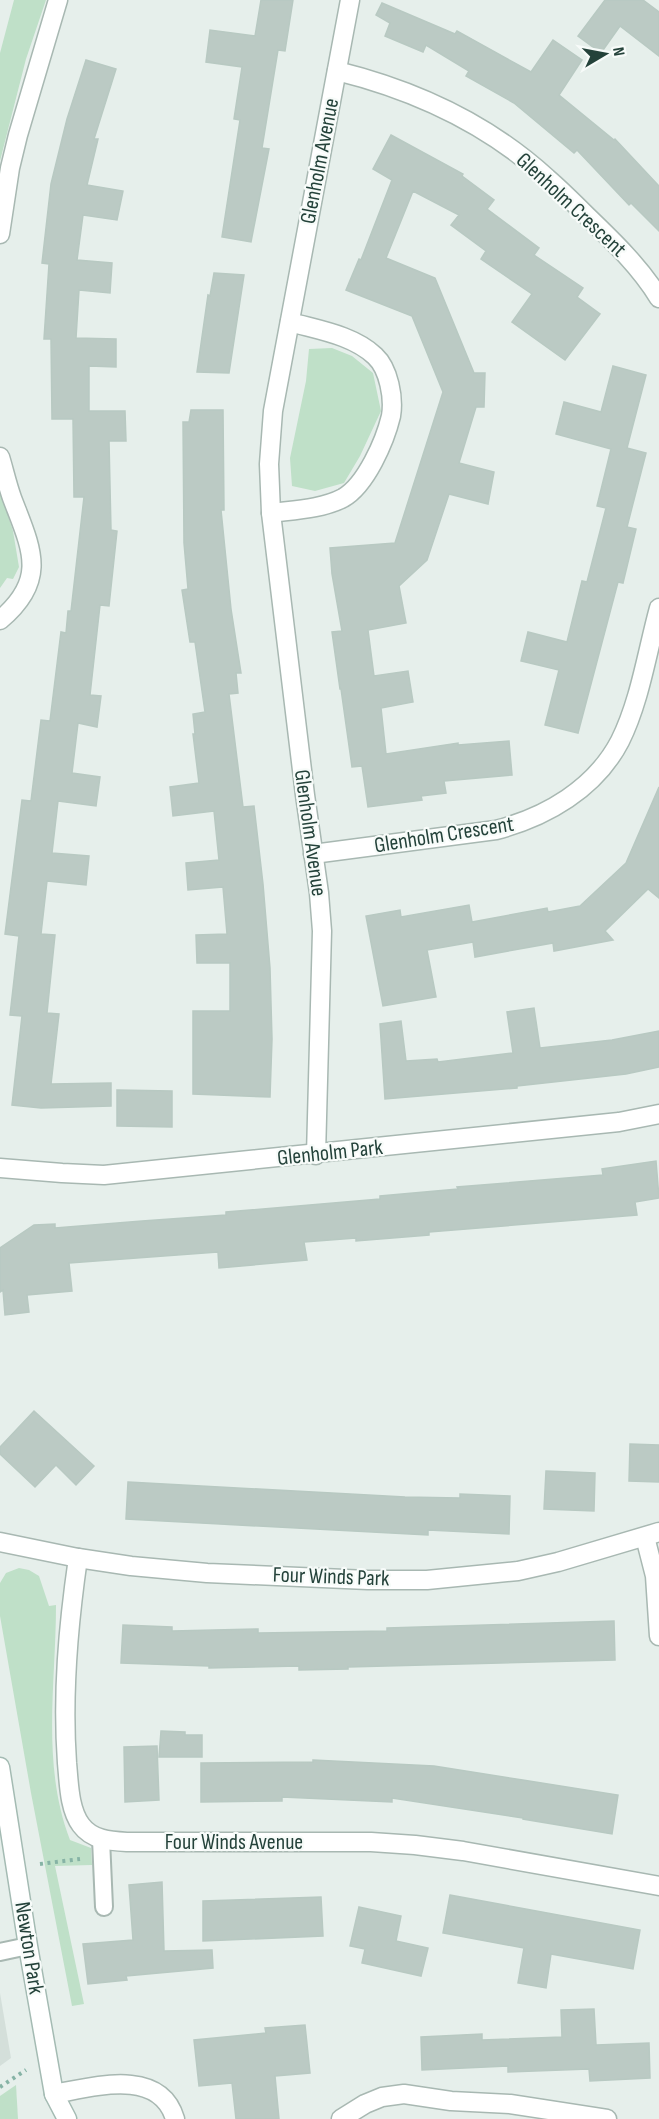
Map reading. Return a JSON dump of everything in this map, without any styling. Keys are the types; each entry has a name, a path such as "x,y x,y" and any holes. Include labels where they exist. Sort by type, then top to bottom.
{"street":[{"path":"0,234 10,168 18,135 58,0"},
{"name":"Glenholm Avenue","path":"316,1155 322,931 271,513 269,464 273,411 350,0"},
{"name":"Glenholm Crescent","path":"337,71 406,91 470,122 504,144 546,176 599,227 627,255 659,298"},
{"path":"271,513 323,505 343,498 357,487 384,438 391,414 391,392 385,373 376,357 359,345 332,334 290,322"},
{"path":"0,457 32,555 32,575 16,606 0,620"},
{"name":"Glenholm Crescent","path":"313,854 496,830 524,822 552,809 579,790 599,771 619,743 632,713 659,608"},
{"name":"Glenholm Park","path":"0,1167 104,1175 316,1155 619,1122 659,1114"},
{"path":"652,1534 659,1636"},
{"name":"Four Winds Park","path":"0,1542 131,1566 207,1573 368,1580 427,1580 518,1570 558,1562 652,1534"},
{"path":"78,1558 65,1666 64,1720 68,1780 73,1808 81,1824 89,1833 101,1839"},
{"name":"Newton Park","path":"0,1767 54,2094 67,2119"},
{"name":"Four Winds Avenue","path":"101,1839 127,1842 361,1842 415,1845 463,1851 659,1886"},
{"path":"54,2094 119,2084 139,2085 155,2091 167,2102 175,2119"},
{"name":"Newton Park","path":"50,2119 54,2094"},
{"path":"341,2119 365,2104 382,2097 404,2094 451,2101 510,2104 607,2119"}],"lane":[{"path":"101,1839 104,1907"},
{"path":"0,1952 28,1946"}],"path":[{"path":"40,1864 85,1858 101,1839"},
{"path":"0,2087 47,2056"}],"shaded area":[{"path":"0,1993 11,2058 0,2066"}],"green space":[{"path":"14,0 46,0 26,59 0,161 0,53"},
{"path":"332,348 352,356 373,373 381,411 360,456 344,483 315,491 292,486 290,458 306,381 309,349"},
{"path":"0,491 13,531 19,567 13,579 7,578 0,588"},
{"path":"19,1568 29,1570 39,1576 49,1606 56,1605 52,1724 56,1782 61,1811 70,1840 91,1848 92,1865 55,1866 84,2004 72,2006 0,1616 0,1583 6,1573"},
{"path":"16,2085 18,2119 0,2119 0,2096"}],"building":[{"path":"261,0 293,0 285,51 278,50 262,148 269,149 251,242 222,237 240,120 234,119 242,67 206,62 210,30 255,36"},
{"path":"605,0 643,0 659,12 659,56 620,26 601,53 578,36"},
{"path":"382,3 455,34 457,31 531,72 553,40 582,60 559,95 615,139 659,186 659,231 631,203 629,205 577,150 574,153 514,103 466,76 469,71 426,45 423,52 385,36 390,23 376,15"},
{"path":"86,60 116,69 94,139 98,139 87,185 123,191 117,220 83,215 77,260 112,263 110,293 79,290 76,338 116,339 116,367 89,366 89,411 125,411 126,441 109,441 111,530 117,531 109,606 100,605 90,695 101,696 97,727 78,723 72,773 100,777 96,806 58,801 52,853 89,856 86,885 47,881 41,934 55,935 47,1013 59,1014 51,1084 111,1083 111,1106 41,1108 12,1105 22,1016 10,1015 19,936 5,934 22,800 31,801 41,720 50,721 61,632 66,633 68,611 71,611 84,497 74,497 73,419 52,419 51,339 44,339 49,264 42,263 51,184 67,119"},
{"path":"391,135 463,174 462,176 494,200 487,209 539,248 534,255 583,288 577,297 600,314 565,360 512,322 532,294 481,259 486,251 451,225 459,215 413,191 386,258 435,278 474,373 485,373 484,407 476,407 459,463 494,472 488,504 449,494 427,560 399,586 406,623 368,630 374,676 408,671 413,702 381,708 386,754 458,743 458,745 509,741 512,775 444,781 446,793 421,796 422,800 368,807 362,766 352,767 340,689 332,632 342,631 330,548 395,543 443,392 412,316 346,290 359,259 361,260 392,180 373,169"},
{"path":"214,273 244,275 229,373 197,372 208,295 210,296"},
{"path":"613,366 646,375 627,448 646,453 627,527 636,529 623,583 618,582 578,733 545,725 559,670 521,661 528,632 567,642 582,581 587,582 606,508 597,506 611,449 556,434 564,402 601,412"},
{"path":"191,410 223,410 224,510 221,510 231,609 241,673 236,673 238,693 229,694 243,807 254,806 263,884 270,968 272,1039 270,1097 193,1094 193,1011 230,1011 230,963 197,963 196,935 227,934 223,887 188,890 186,863 219,860 214,811 173,816 170,787 199,783 193,714 205,712 195,642 190,642 182,590 188,589 184,543 183,422 189,422"},
{"path":"659,787 659,898 648,889 605,931 613,940 554,951 553,943 475,957 473,942 427,950 436,997 383,1006 366,916 400,910 401,917 469,905 472,922 547,908 548,912 580,906 626,863"},
{"path":"534,1008 540,1048 612,1040 659,1031 659,1067 626,1074 517,1086 517,1088 385,1099 380,1024 401,1021 406,1061 437,1059 438,1062 513,1053 507,1012"},
{"path":"117,1090 172,1091 172,1127 117,1126"},
{"path":"656,1161 659,1198 635,1202 637,1215 429,1232 429,1235 356,1241 356,1238 304,1242 307,1260 219,1268 218,1252 69,1263 72,1291 27,1295 29,1312 5,1315 3,1290 0,1292 0,1248 34,1225 55,1224 55,1228 226,1215 226,1212 380,1199 380,1196 458,1189 457,1187 603,1175 602,1169"},
{"path":"34,1411 94,1466 76,1485 56,1465 35,1487 0,1454 0,1447"},
{"path":"630,1444 659,1445 659,1482 629,1481"},
{"path":"546,1471 595,1473 594,1511 544,1509"},
{"path":"128,1482 405,1497 460,1498 460,1494 510,1496 509,1534 428,1530 428,1535 126,1519"},
{"path":"614,1621 615,1660 299,1670 299,1666 209,1668 209,1666 121,1663 123,1625 172,1627 172,1631 258,1629 258,1633 387,1631 387,1628"},
{"path":"161,1731 202,1735 202,1757 159,1757"},
{"path":"157,1746 159,1800 125,1802 124,1747"},
{"path":"313,1760 434,1766 618,1795 612,1834 392,1798 392,1802 282,1797 282,1801 201,1802 201,1763 313,1762"},
{"path":"162,1882 164,1951 212,1950 213,1968 126,1976 127,1980 88,1984 83,1944 133,1940 129,1885"},
{"path":"450,1895 640,1930 633,1969 551,1954 546,1988 518,1983 524,1948 443,1933"},
{"path":"321,1897 323,1936 203,1941 203,1901"},
{"path":"359,1907 401,1916 396,1941 428,1948 421,1976 362,1963 365,1949 350,1946"},
{"path":"594,2009 596,2045 649,2043 650,2078 590,2081 589,2069 508,2072 508,2066 422,2070 421,2037 482,2034 482,2040 562,2037 561,2010"},
{"path":"305,2025 310,2073 275,2076 279,2119 236,2119 232,2083 199,2086 194,2040 266,2033 265,2028"}]}
